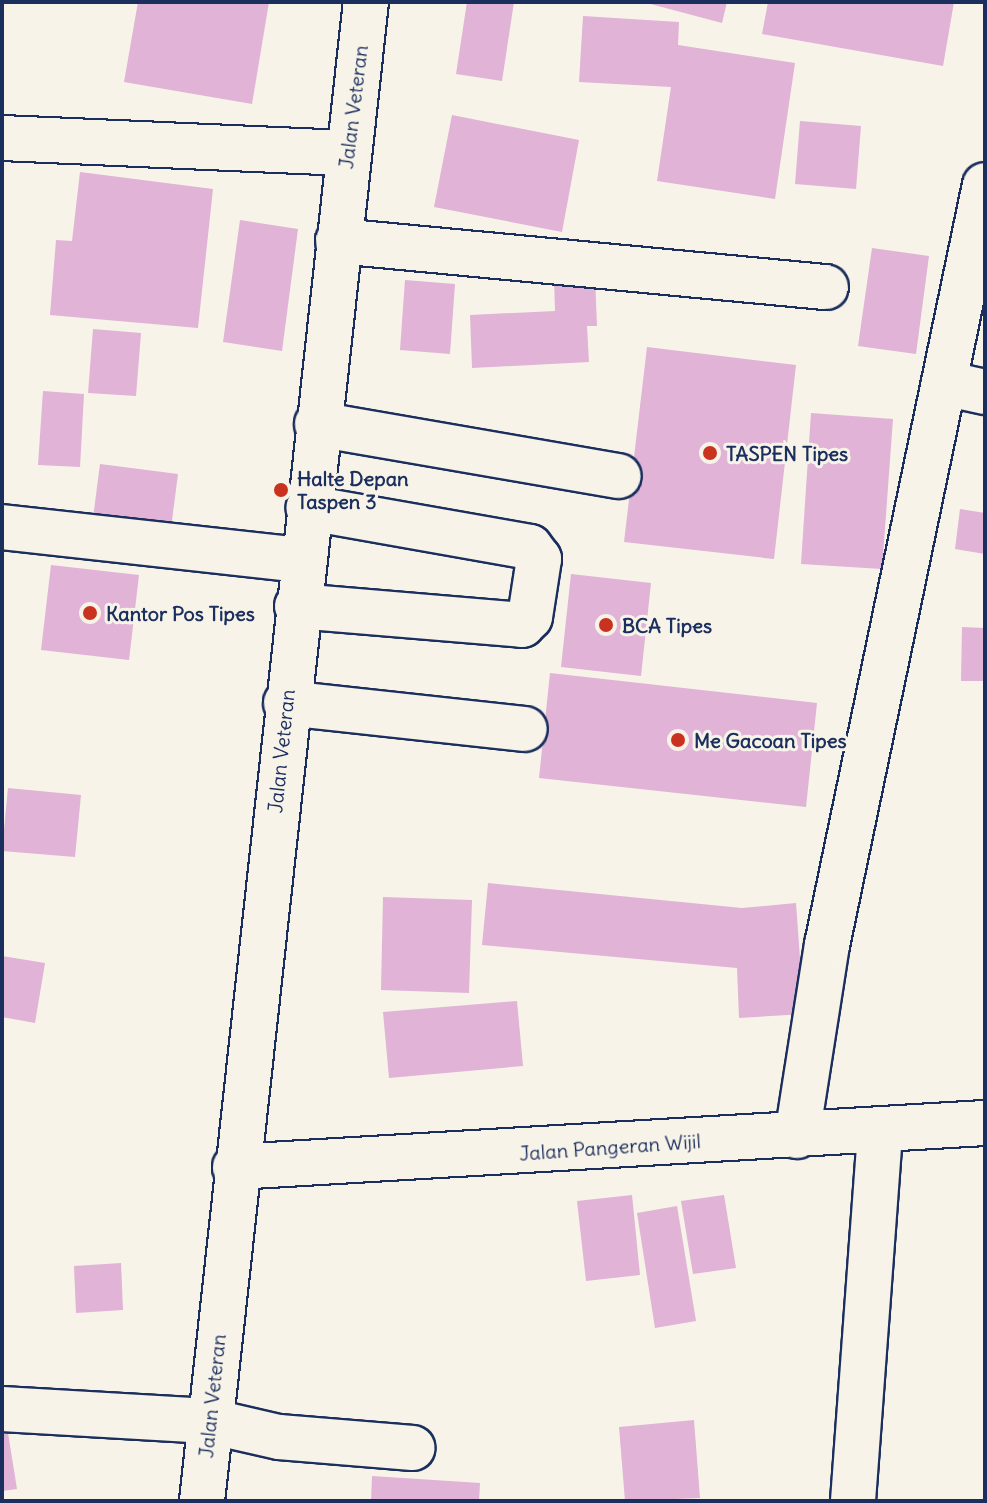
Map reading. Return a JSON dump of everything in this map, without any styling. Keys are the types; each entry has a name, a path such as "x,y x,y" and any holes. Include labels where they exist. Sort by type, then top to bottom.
{"street":[{"name":"Jalan Veteran","path":"202,1501 235,1167 366,2"},
{"path":"2,138 347,153"},
{"path":"797,1136 827,945 964,387 985,185"},
{"path":"338,241 826,287"},
{"path":"317,424 619,476"},
{"path":"297,606 522,625 530,617 539,559 530,547 308,508"},
{"path":"2,527 302,560"},
{"path":"286,703 525,729"},
{"name":"Jalan Pangeran Wijil","path":"235,1167 985,1123"},
{"path":"853,1501 880,1130"},
{"path":"2,1409 209,1421 279,1437 413,1448"}],"building":[{"path":"138,2 269,2 252,104 124,82"},
{"path":"467,2 514,2 502,81 456,74"},
{"path":"643,2 727,2 722,23"},
{"path":"768,2 954,2 943,66 762,34"},
{"path":"583,16 679,22 678,45 795,63 775,199 657,181 671,87 579,82"},
{"path":"452,115 579,140 562,232 434,207"},
{"path":"800,121 861,126 856,189 795,184"},
{"path":"80,172 213,189 198,328 50,315 56,240 72,241"},
{"path":"240,220 298,229 282,351 223,342"},
{"path":"872,248 929,256 916,354 858,346"},
{"path":"595,276 597,326 587,326 589,362 472,368 470,315 555,311 554,278"},
{"path":"405,280 455,284 450,354 400,350"},
{"path":"93,329 141,333 136,396 88,393"},
{"name":"TASPEN Tipes","path":"647,347 796,365 774,559 624,542"},
{"path":"43,391 84,394 80,467 38,465"},
{"path":"811,413 893,419 882,569 801,564"},
{"path":"100,464 178,474 171,528 93,518"},
{"path":"960,509 985,513 985,554 955,549"},
{"name":"Kantor Pos Tipes","path":"51,565 139,575 129,660 41,650"},
{"name":"BCA Tipes","path":"571,574 651,583 641,676 561,667"},
{"path":"962,627 985,628 985,681 961,681"},
{"name":"Me Gacoan Tipes","path":"550,673 817,703 806,807 539,778"},
{"path":"8,788 81,795 75,857 2,851"},
{"path":"488,883 742,908 796,903 804,1014 739,1018 737,968 482,945"},
{"path":"383,897 472,900 469,993 381,990"},
{"path":"2,956 45,963 35,1023 2,1017"},
{"path":"517,1001 523,1066 389,1078 383,1012"},
{"path":"632,1195 640,1275 586,1281 577,1201"},
{"path":"724,1195 736,1268 693,1274 681,1201"},
{"path":"677,1206 696,1321 655,1328 637,1213"},
{"path":"121,1263 123,1310 76,1313 74,1266"},
{"path":"694,1420 700,1498 625,1501 619,1427"},
{"path":"8,1433 17,1489 2,1491 2,1434"},
{"path":"372,1476 480,1483 479,1501 371,1501"}],"place":[{"name":"TASPEN Tipes","path":"710,453"},
{"name":"Halte Depan Taspen 3","path":"281,490"},
{"name":"Kantor Pos Tipes","path":"90,613"},
{"name":"BCA Tipes","path":"606,625"},
{"name":"Me Gacoan Tipes","path":"678,740"}]}
